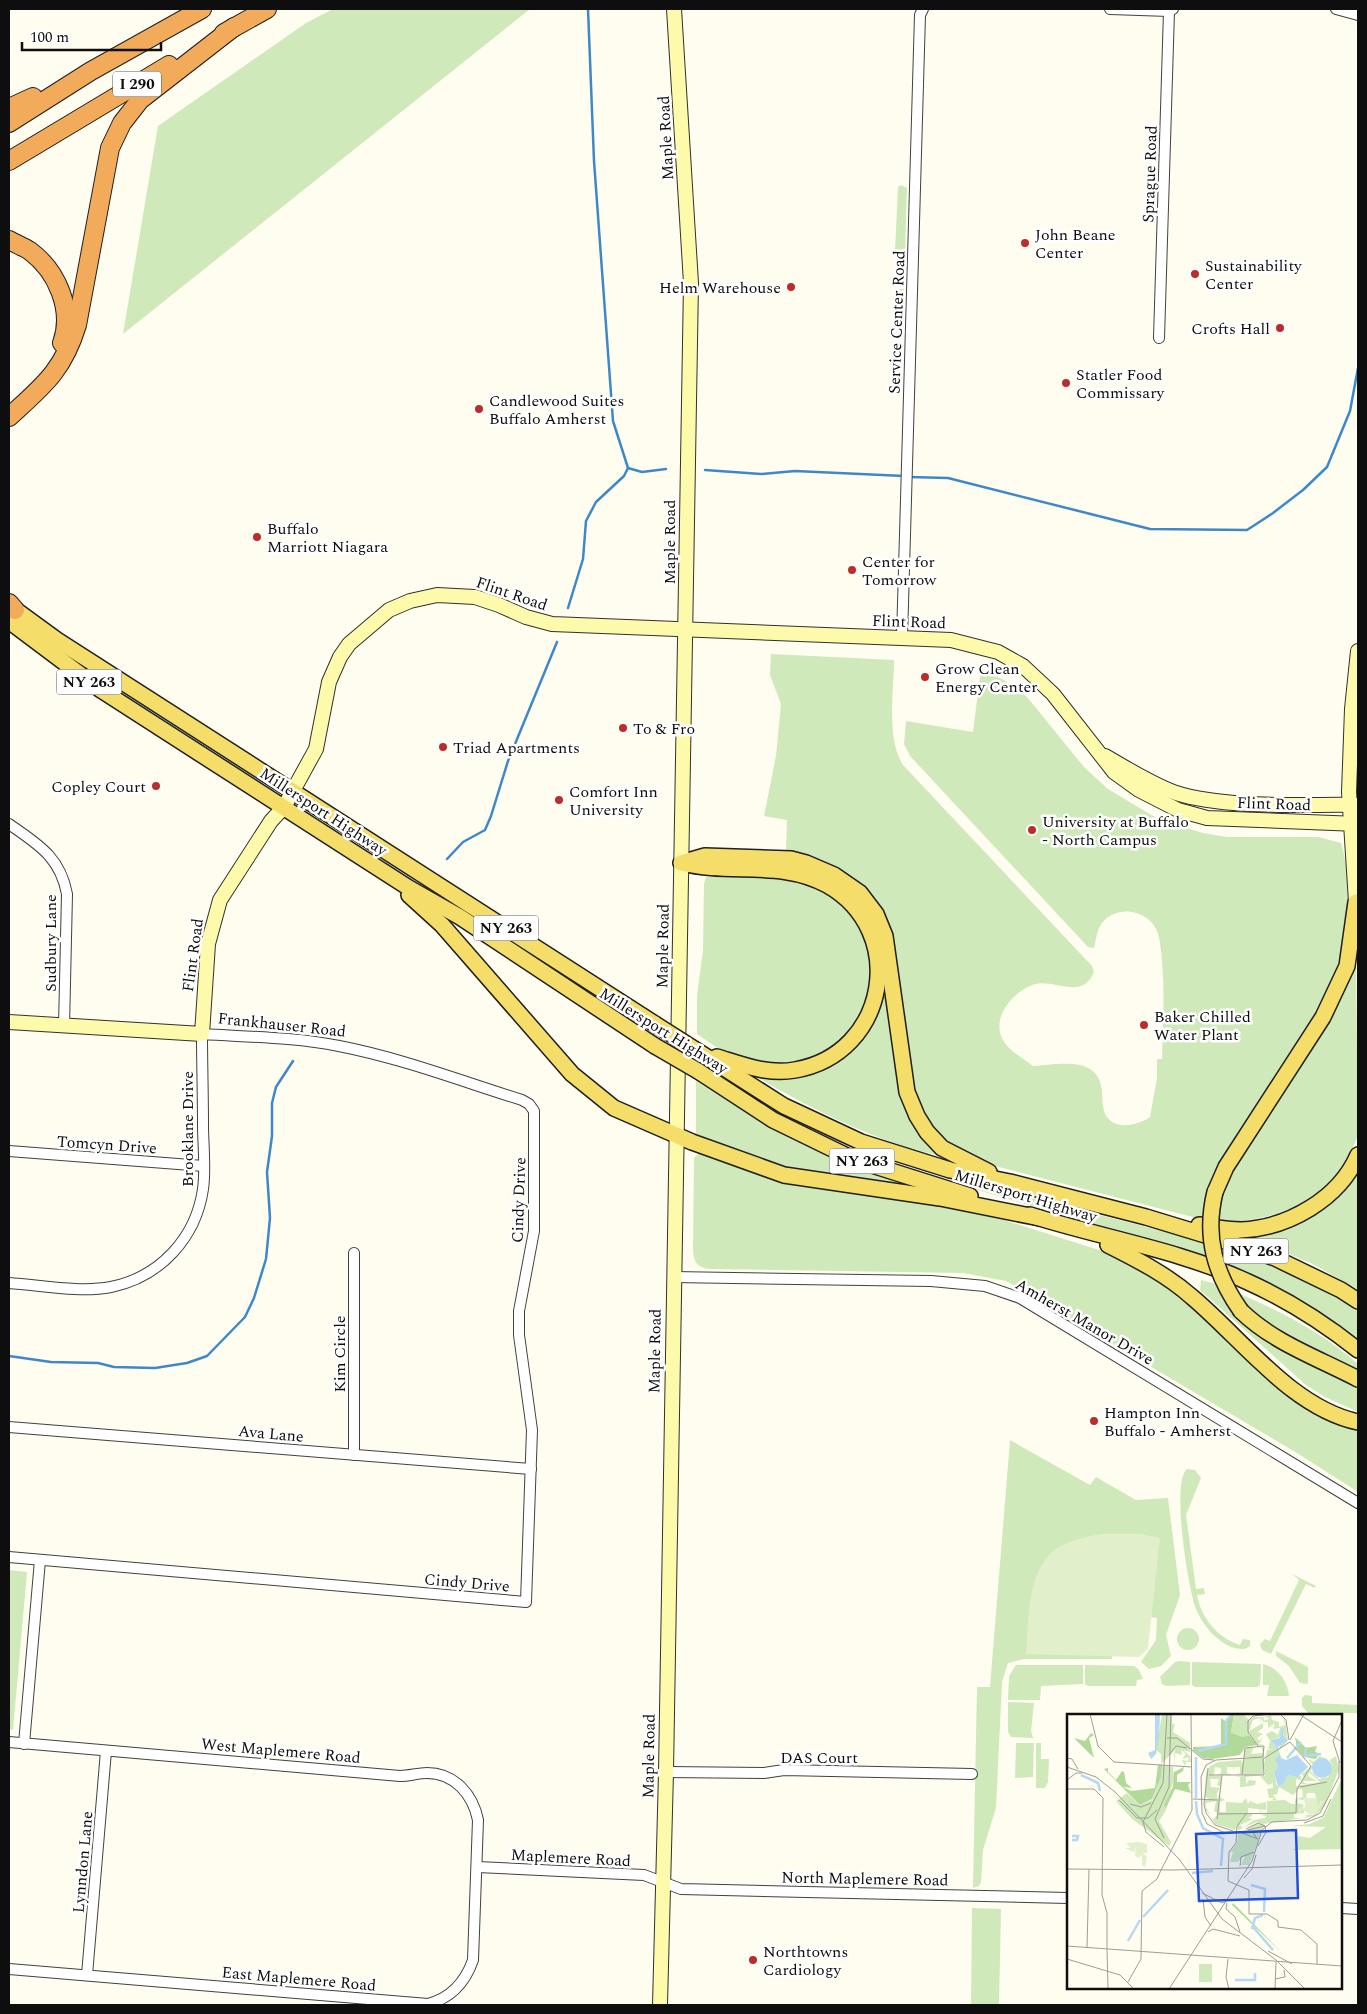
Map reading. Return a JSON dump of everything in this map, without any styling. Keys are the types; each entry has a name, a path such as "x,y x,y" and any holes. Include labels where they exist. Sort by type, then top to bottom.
{"highway":[{"name":"I 290","path":"9,123 91,71 202,9"},
{"name":"I 290","path":"9,161 267,9"},
{"path":"9,417 45,385 60,367 70,347 77,325 110,148 122,123 140,100 234,27"},
{"path":"9,108 91,71"},
{"path":"9,240 30,251 51,273 60,290 66,312 64,337 52,363 9,406"}],"main road":[{"name":"Maple Road","path":"660,2005 666,1772 675,1135 686,630 691,283 674,9"},
{"name":"Flint Road","path":"202,1034 205,963 215,913 220,900 272,821 284,807 316,749 322,726 327,689 340,657 360,633 382,614 401,604 437,595 466,595 491,601 526,617 552,624 950,640 998,652 1036,678 1053,694 1114,772 1139,790 1178,810 1207,818 1355,815"},
{"name":"Millersport Highway","path":"10,610 784,1106 861,1142 950,1170 1010,1182 1146,1217 1276,1258 1341,1290 1358,1301"},
{"name":"Millersport Highway","path":"10,610 101,690 384,871 460,917 655,1046 698,1071 773,1120 854,1159 1078,1230 1193,1261 1247,1281 1287,1301 1330,1328 1358,1350"},
{"path":"1358,651 1352,709 1358,920"},
{"path":"1352,709 1358,732"},
{"name":"Flint Road","path":"1092,746 1144,779 1176,792 1208,800 1355,815"},
{"path":"681,863 705,856 791,859 834,875 860,893 876,914 885,936 907,1092 916,1116 927,1132 942,1148 1010,1182"},
{"path":"681,863 704,869 790,871 810,876 828,885 844,896 864,918 873,939 879,966 877,991 860,1030 847,1044 824,1060 794,1070 774,1072 754,1069 699,1052"},
{"path":"384,871 442,925 572,1074 594,1094 614,1108 675,1135 784,1175 940,1198 1040,1218"},
{"path":"1356,902 1347,966 1335,995 1323,1017 1226,1167 1215,1192 1210,1219 1214,1258 1221,1279 1241,1311 1257,1326 1275,1337 1358,1378"},
{"name":"Frankhauser Road","path":"9,1022 64,1027 202,1034"},
{"path":"1146,1217 1239,1230 1259,1228 1282,1222 1307,1210 1331,1192 1353,1166 1358,1155"},
{"path":"1078,1230 1149,1265 1192,1297 1282,1380 1310,1401 1358,1422"}],"street":[{"name":"Service Center Road","path":"902,638 920,15 924,9"},
{"path":"1110,9 1171,10"},
{"path":"1336,9 1358,15"},
{"name":"Sprague Road","path":"1159,338 1171,10"},
{"name":"Sudbury Lane","path":"9,824 48,853 56,862 64,881 66,894 64,1027"},
{"name":"Frankhauser Road","path":"202,1034 299,1040 368,1053 522,1100 532,1107 535,1117"},
{"name":"Brooklane Drive","path":"9,1283 94,1288 126,1283 154,1269 178,1248 194,1221 203,1187 202,1034"},
{"name":"Cindy Drive","path":"9,1558 526,1602 532,1430 519,1335 520,1311 534,1231 535,1117"},
{"name":"Tomcyn Drive","path":"9,1152 204,1166"},
{"name":"Kim Circle","path":"354,1253 354,1455"},
{"name":"Amherst Manor Drive","path":"673,1276 940,1282 976,1284 1005,1292 1072,1329 1358,1503"},
{"name":"Ava Lane","path":"9,1427 531,1469"},
{"path":"24,1744 40,1560"},
{"name":"West Maplemere Road","path":"9,1742 400,1776 439,1774 459,1785 474,1805 478,1820 477,1867"},
{"name":"Lynndon Lane","path":"87,1976 106,1751"},
{"name":"DAS Court","path":"666,1772 764,1773 784,1770 972,1774"},
{"name":"Maplemere Road","path":"477,1867 644,1875 662,1882"},
{"name":"East Maplemere Road","path":"9,1969 428,2004 447,1996 457,1989 472,1965 477,1867"},
{"name":"North Maplemere Road","path":"662,1882 681,1889 1067,1898"},
{"path":"1342,1908 1358,1908"}],"green space":[{"path":"333,9 530,9 123,334 158,126 306,23"},
{"path":"901,185 907,188 905,252 902,255 895,251 898,187"},
{"path":"894,289 904,289 903,316 898,319 893,315"},
{"path":"771,654 894,660 892,714 894,742 903,765 1092,966 1094,972 1089,981 1082,986 1066,987 1040,983 1032,985 1017,994 1001,1015 1000,1032 1003,1040 1012,1051 1033,1066 1070,1064 1090,1069 1095,1073 1102,1088 1104,1111 1107,1118 1118,1124 1132,1125 1150,1117 1157,1078 1157,1059 1162,1059 1163,983 1161,952 1156,928 1143,916 1135,913 1117,913 1100,925 1094,948 1088,947 910,756 904,744 906,721 973,732 981,669 1004,680 1027,697 1084,767 1108,789 1158,819 1203,833 1227,837 1318,837 1341,843 1348,879 1348,898 1345,936 1336,973 1329,990 1204,1220 995,1166 962,1154 936,1133 920,1108 910,1075 901,999 831,866 815,858 786,850 787,820 764,816 776,756 781,704 770,675"},
{"path":"722,874 783,877 825,889 857,918 870,950 872,992 852,1031 830,1051 802,1063 769,1066 743,1059 716,1047 697,1034 697,996 703,950 704,884 706,877"},
{"path":"1353,960 1356,960 1358,1134 1349,1157 1336,1176 1321,1191 1303,1203 1283,1212 1261,1218 1215,1222 1224,1185"},
{"path":"885,978 896,1048 938,1151 937,1155 889,1141 844,1123 757,1077 758,1075 824,1067"},
{"path":"696,1081 770,1127 848,1165 903,1184 902,1188 782,1169 696,1137"},
{"path":"705,1152 1001,1219 1121,1257 1155,1274 1209,1320 1358,1429 1358,1492 1297,1453 1006,1281 963,1273 711,1269 700,1266 694,1259 693,1251 694,1158 698,1154"},
{"path":"1358,1169 1358,1290 1313,1264 1245,1236 1259,1233"},
{"path":"956,1178 1205,1242 1207,1258 954,1183 953,1180"},
{"path":"1217,1246 1289,1272 1358,1308 1358,1341 1290,1295 1221,1264"},
{"path":"1201,1280 1216,1284 1238,1317 1358,1385 1358,1412 1325,1397 1306,1385 1200,1290"},
{"path":"1233,1291 1314,1331 1358,1364 1358,1372 1267,1328 1245,1308"},
{"path":"1010,1440 1090,1485 1096,1477 1136,1500 1168,1498 1180,1595 1166,1635 1171,1656 1161,1666 1149,1669 1141,1662 1156,1640 1157,1618 1149,1617 1112,1652 1112,1659 1024,1659 1008,1663 1002,1682 996,1808 983,1850 981,1882 979,1886 973,1888 977,1687 990,1687"},
{"path":"1187,1469 1195,1470 1201,1478 1186,1515 1196,1589 1204,1588 1205,1594 1197,1595 1199,1603 1202,1612 1218,1632 1240,1645 1243,1639 1250,1640 1250,1646 1245,1649 1229,1646 1214,1635 1202,1621 1195,1606 1182,1535 1182,1478"},
{"path":"1101,1534 1141,1534 1160,1538 1148,1649 1139,1657 1026,1654 1031,1597 1039,1570 1046,1558 1066,1543"},
{"path":"9,1570 27,1572 13,1730 9,1729"},
{"path":"1292,1574 1316,1586 1315,1588 1306,1584 1271,1654 1262,1650 1260,1644 1265,1639 1270,1641 1299,1580"},
{"path":"1188,1628 1196,1631 1199,1639 1196,1647 1188,1650 1180,1647 1177,1639 1180,1631"},
{"path":"1276,1651 1308,1667 1308,1684 1300,1683 1289,1666 1276,1656"},
{"path":"1175,1662 1190,1662 1190,1685 1166,1686 1162,1684 1160,1677"},
{"path":"1192,1662 1261,1664 1260,1685 1257,1687 1195,1687 1192,1685"},
{"path":"1263,1664 1273,1668 1281,1675 1289,1696 1267,1696 1269,1685 1263,1685"},
{"path":"1016,1665 1083,1665 1083,1684 1041,1686 1040,1700 1008,1700 1009,1676"},
{"path":"1085,1665 1134,1666 1139,1670 1143,1679 1137,1680 1136,1686 1088,1686 1085,1684"},
{"path":"1305,1695 1312,1696 1312,1703 1358,1705 1358,1713 1308,1713 1302,1706 1302,1698"},
{"path":"1008,1702 1034,1703 1031,1731 1033,1738 1011,1737 1008,1732"},
{"path":"1016,1743 1034,1743 1033,1777 1015,1778"},
{"path":"1036,1743 1041,1743 1041,1759 1049,1759 1048,1782 1045,1788 1036,1788"},
{"path":"972,1908 1001,1909 999,2005 971,2005"}],"waterway":[{"path":"588,9 594,161 613,421 628,468 642,472 666,469"},
{"path":"909,477 948,478 1150,529 1247,530 1303,490 1327,467 1350,411 1358,368"},
{"path":"568,608 583,559 586,521 596,502 624,476 628,468"},
{"path":"705,470 761,474 795,471 904,476"},
{"path":"447,859 463,842 485,830 508,761 557,642"},
{"path":"9,1356 51,1362 98,1363 114,1367 155,1368 187,1363 207,1356 245,1317 254,1298 266,1259 270,1218 267,1172 272,1136 272,1103 276,1087 293,1061"}],"place":[{"name":"John Beane Center","path":"1025,243"},
{"name":"Sustainability Center","path":"1195,274"},
{"name":"Helm Warehouse","path":"791,287"},
{"name":"Crofts Hall","path":"1280,328"},
{"name":"Statler Food Commissary","path":"1066,383"},
{"name":"Candlewood Suites Buffalo Amherst","path":"479,409"},
{"name":"Buffalo Marriott Niagara","path":"257,537"},
{"name":"Center for Tomorrow","path":"852,570"},
{"name":"Grow Clean Energy Center","path":"925,677"},
{"name":"To & Fro","path":"623,728"},
{"name":"Triad Apartments","path":"443,747"},
{"name":"Copley Court","path":"156,786"},
{"name":"Comfort Inn University","path":"559,800"},
{"name":"University at Buffalo - North Campus","path":"1032,830"},
{"name":"Baker Chilled Water Plant","path":"1144,1025"},
{"name":"Hampton Inn Buffalo - Amherst","path":"1094,1421"},
{"name":"Northtowns Cardiology","path":"753,1960"}]}
